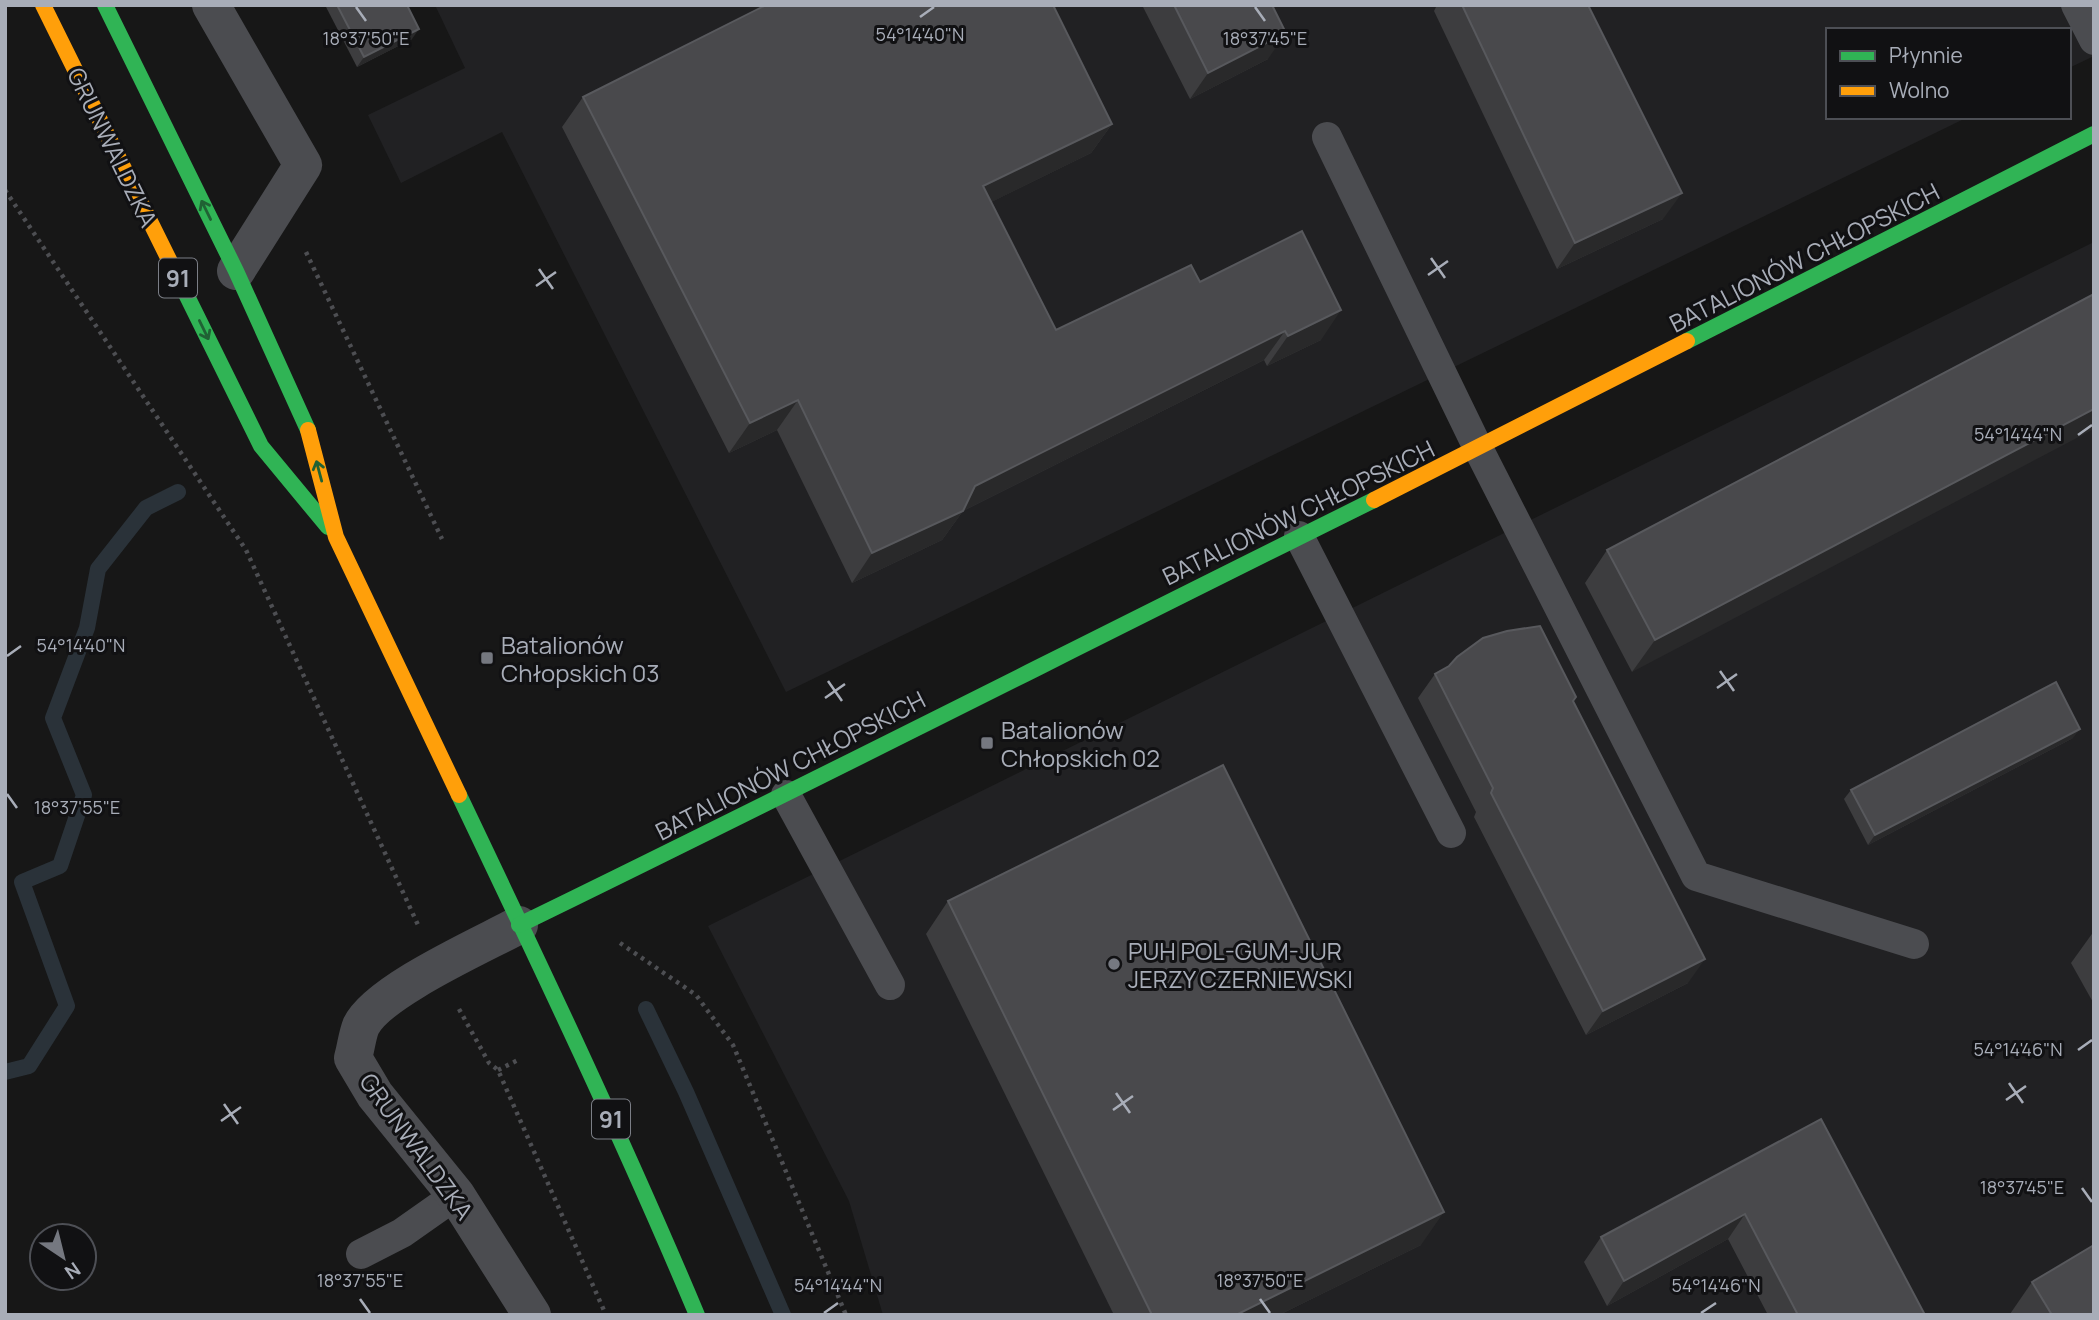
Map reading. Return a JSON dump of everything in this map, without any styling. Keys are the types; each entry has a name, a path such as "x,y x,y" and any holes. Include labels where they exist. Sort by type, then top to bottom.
{"main road":[{"name":"GRUNWALDZKA","path":"43,5 261,446 336,537"},
{"name":"GRUNWALDZKA","path":"105,5 236,271 306,424 336,537 632,1164 697,1315"},
{"name":"BATALIONÓW CHŁOPSKICH","path":"519,925 1478,448 2094,134"}],"street":[{"path":"211,5 303,165 236,271"},
{"name":"GRUNWALDZKA","path":"519,925 385,999 362,1026 353,1058 375,1095 456,1195 532,1315"}],"lane":[{"path":"2076,5 2094,40"},
{"path":"1327,137 1478,448 1696,876 1914,944"},
{"path":"1299,536 1451,833"},
{"path":"786,794 890,985"},
{"path":"361,1254 402,1233 456,1195"}],"path":[{"path":"5,190 246,550 422,933"},
{"path":"281,200 442,539"},
{"path":"620,943 695,995 733,1045 846,1315"},
{"path":"457,1006 489,1063 498,1070 606,1315"},
{"path":"498,1070 520,1059"}],"shaded area":[{"path":"435,5 2094,5 2094,56 2071,67 2071,28 1826,28 1826,119 1964,119 786,692 502,132 401,183 368,115 465,68"},
{"path":"2094,242 2094,1315 883,1315 849,1201 708,926"}],"building":[{"path":"337,5 407,5 419,29 364,57"},
{"path":"766,5 1053,5 1112,124 983,186 1056,330 1191,265 1200,282 1302,231 1341,310 1288,336 1285,331 975,486 963,511 872,553 798,400 750,423 583,97"},
{"path":"1174,5 1272,5 1286,33 1208,73"},
{"path":"1462,5 1588,5 1682,193 1575,243"},
{"path":"2094,294 2094,409 1655,640 1607,550"},
{"path":"1540,626 1576,697 1573,701 1705,959 1603,1011 1491,793 1493,788 1435,674 1483,638"},
{"path":"2056,682 2080,729 1875,835 1851,790"},
{"path":"1223,765 1444,1212 1236,1315 1152,1315 948,901"},
{"path":"1821,1119 1925,1315 1798,1315 1745,1214 1624,1281 1601,1237"},
{"path":"2094,1245 2094,1315 2052,1315 2032,1282"}],"waterway":[{"path":"5,1072 29,1066 67,1006 22,882 60,866 84,795 53,718 87,628 98,569 146,508 178,492"},
{"path":"646,1009 686,1092 783,1315"}],"traffic: fast":[{"path":"105,5 236,271 308,430"},
{"path":"1687,341 2094,134"},
{"path":"184,290 261,446 328,527"},
{"path":"519,925 1374,500"},
{"path":"459,795 611,1118 697,1315"}],"traffic: slow":[{"path":"43,5 184,290"},
{"path":"1374,500 1687,341"},
{"path":"308,430 336,537 459,795"}],"place":[{"name":"Batalionów Chłopskich 03","path":"487,658"},
{"name":"Batalionów Chłopskich 02","path":"987,743"},
{"name":"PUH POL-GUM-JUR JERZY CZERNIEWSKI","path":"1114,964"}]}
